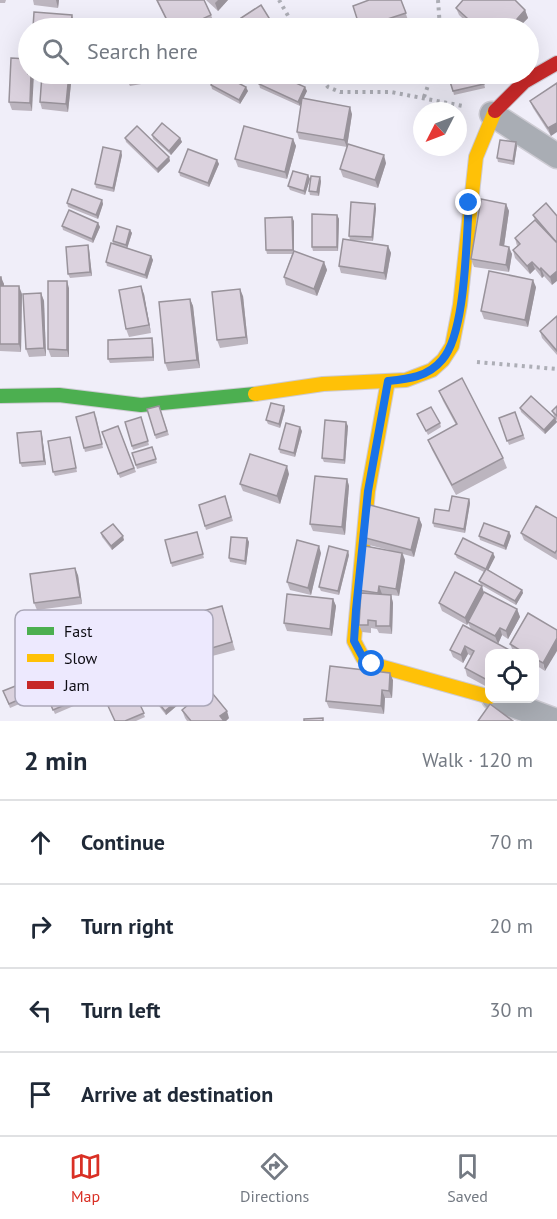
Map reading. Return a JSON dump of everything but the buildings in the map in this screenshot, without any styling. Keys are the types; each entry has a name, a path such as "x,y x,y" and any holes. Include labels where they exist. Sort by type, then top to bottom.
{"street":[{"path":"539,73 557,63"},
{"path":"0,396 59,395 141,405 226,398 323,384 388,381 420,376 443,360 452,345 460,306 469,203 476,157 492,114 522,84"},
{"path":"492,114 557,156"},
{"path":"388,381 368,491 354,641 363,658 372,664 485,696"},
{"path":"505,703 555,721"}],"path":[{"path":"279,0 289,18"},
{"path":"438,0 439,18"},
{"path":"325,84 340,92 391,92 424,97 492,114"},
{"path":"424,97 429,84"},
{"path":"443,360 557,369"}],"traffic: fast":[{"path":"0,396 59,395 141,405 255,394"}],"traffic: slow":[{"path":"255,394 323,384 406,380 432,370 443,360 452,346 460,305 476,157 495,111"},
{"path":"388,381 368,491 354,641 363,658 372,664 485,696"}],"traffic: jam":[{"path":"539,73 557,63"},
{"path":"495,111 522,84"}],"route":[{"path":"372,664 363,658 354,641 368,491 388,381 406,380 432,370 443,360 452,345 460,306 469,203"}]}
